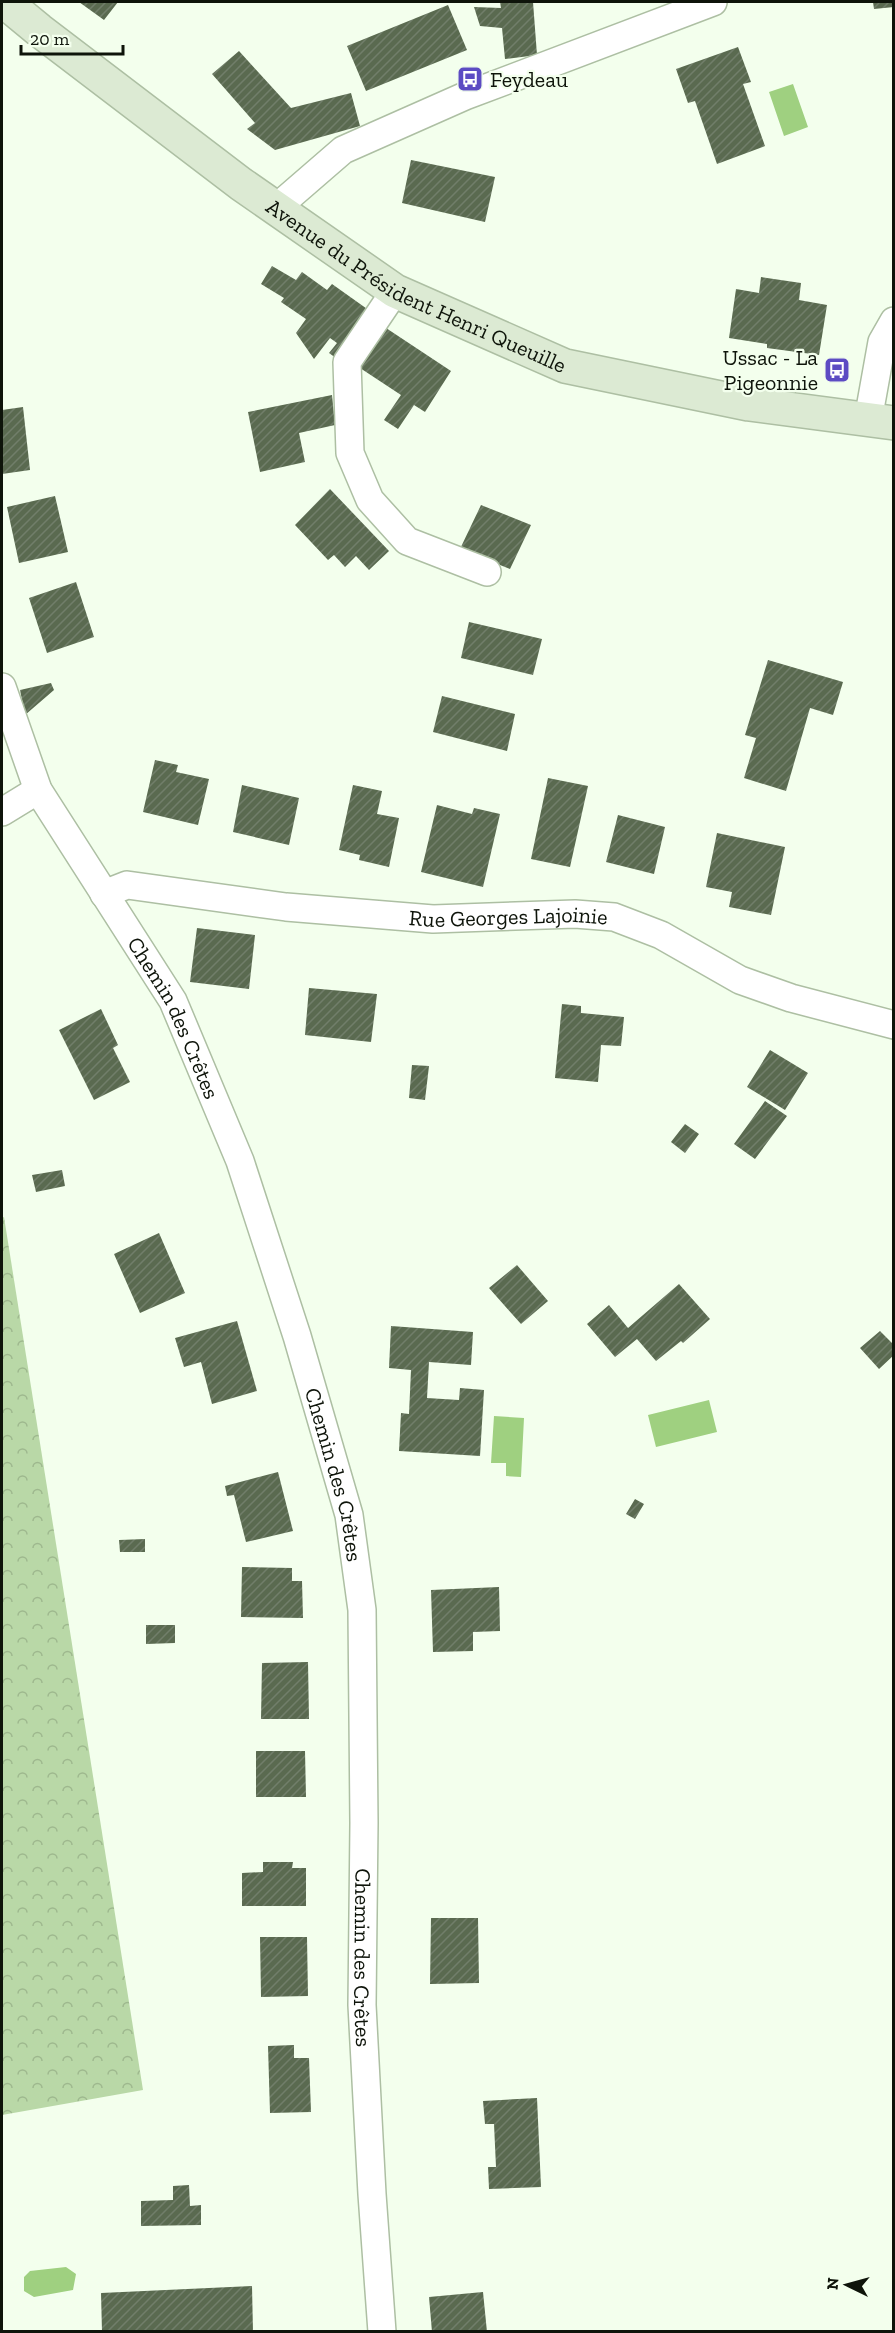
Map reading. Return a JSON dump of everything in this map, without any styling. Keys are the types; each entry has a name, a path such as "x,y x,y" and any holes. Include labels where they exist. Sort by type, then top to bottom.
{"main road":[{"name":"Avenue du Président Henri Queuille","path":"5,2 276,208 395,291 565,366 749,404 881,422"}],"street":[{"path":"276,208 344,150 465,96 713,2"},
{"path":"395,291 347,362 350,453 370,500 407,541 487,572"},
{"path":"881,422 882,342 894,321"},
{"name":"Chemin des Crêtes","path":"2,687 38,790 173,1001 240,1161 297,1336 349,1515 362,1610 364,1823 362,2005 382,2331"},
{"path":"2,812 38,790"},
{"name":"Rue Georges Lajoinie","path":"104,894 127,885 286,907 433,919 575,914 614,917 661,935 740,980 791,998 892,1020"}],"green space":[{"path":"4,1217 143,2090 2,2115 2,1218"}],"shaded area":[{"path":"793,84 808,127 784,136 769,92"},
{"path":"709,1400 717,1432 656,1447 648,1415"},
{"path":"494,1416 524,1418 521,1477 506,1476 506,1463 491,1463"},
{"path":"66,2267 76,2274 73,2290 34,2297 24,2291 24,2277 30,2271"}],"building":[{"path":"79,2 118,2 104,20"},
{"path":"500,2 533,2 537,55 505,59 502,28 480,26 474,7 501,8"},
{"path":"873,2 894,2 894,7 874,9"},
{"path":"448,5 467,50 366,91 347,46"},
{"path":"738,47 751,82 743,84 765,146 717,164 695,101 688,103 676,69"},
{"path":"239,51 291,108 351,93 360,126 275,150 247,129 255,123 212,74"},
{"path":"411,160 495,177 485,222 402,203"},
{"path":"272,266 296,280 302,272 327,290 332,284 370,311 336,358 329,353 337,343 330,338 314,359 296,333 306,319 281,302 284,298 261,284"},
{"path":"761,277 801,283 799,300 827,305 819,355 767,348 767,344 729,338 736,289 759,293"},
{"path":"383,326 451,371 425,412 414,405 398,429 384,420 401,395 357,366"},
{"path":"332,395 335,425 299,433 305,462 260,472 248,412"},
{"path":"23,407 30,470 2,474 2,410"},
{"path":"330,489 389,551 369,570 356,556 345,567 334,555 328,560 295,525"},
{"path":"55,496 68,552 19,563 7,507"},
{"path":"481,505 531,525 510,569 460,549"},
{"path":"76,582 94,637 47,653 29,598"},
{"path":"469,622 542,639 533,675 461,658"},
{"path":"768,660 843,682 833,715 810,708 786,791 744,778 756,738 745,735"},
{"path":"51,683 54,690 25,715 20,690"},
{"path":"442,696 515,714 507,751 433,732"},
{"path":"155,760 178,765 176,772 209,779 198,825 143,812"},
{"path":"548,778 588,786 570,867 531,859"},
{"path":"242,785 299,798 289,845 233,832"},
{"path":"353,785 382,791 377,814 399,818 389,867 359,860 360,855 339,850"},
{"path":"437,805 472,814 474,808 500,814 483,887 421,872"},
{"path":"618,815 665,827 654,874 606,862"},
{"path":"717,833 785,847 771,915 729,907 732,892 706,887"},
{"path":"197,928 255,935 249,989 190,982"},
{"path":"309,988 377,994 371,1042 305,1035"},
{"path":"562,1004 581,1006 581,1013 624,1017 621,1046 601,1045 598,1082 555,1078"},
{"path":"101,1009 118,1045 113,1048 130,1082 94,1100 59,1030"},
{"path":"770,1050 808,1073 785,1110 747,1087"},
{"path":"412,1065 429,1066 425,1100 409,1098"},
{"path":"765,1101 787,1116 755,1159 734,1144"},
{"path":"685,1124 699,1134 685,1153 671,1142"},
{"path":"62,1170 65,1186 36,1192 32,1175"},
{"path":"159,1233 185,1293 140,1313 114,1254"},
{"path":"517,1265 548,1301 521,1324 489,1288"},
{"path":"679,1284 710,1319 683,1343 681,1341 656,1361 637,1339 615,1357 587,1324 609,1305 628,1328"},
{"path":"237,1321 257,1391 212,1404 201,1362 184,1367 175,1338"},
{"path":"391,1326 473,1332 471,1365 429,1362 427,1398 459,1400 460,1388 484,1390 480,1456 399,1451 401,1413 409,1414 411,1370 389,1368"},
{"path":"880,1331 894,1345 894,1355 879,1369 860,1348"},
{"path":"278,1472 293,1531 246,1542 234,1495 227,1496 225,1486"},
{"path":"635,1499 644,1504 635,1519 626,1514"},
{"path":"145,1539 145,1552 120,1552 119,1540"},
{"path":"242,1567 292,1568 292,1581 302,1581 303,1618 241,1617"},
{"path":"499,1587 500,1631 473,1632 473,1651 433,1652 431,1590"},
{"path":"146,1625 175,1625 175,1643 146,1644"},
{"path":"308,1662 309,1719 261,1719 262,1663"},
{"path":"256,1751 305,1751 306,1797 256,1797"},
{"path":"263,1862 293,1862 292,1868 306,1868 306,1906 242,1906 242,1873 263,1872"},
{"path":"431,1918 478,1918 479,1983 430,1984"},
{"path":"260,1937 307,1937 308,1996 261,1997"},
{"path":"294,2045 294,2058 309,2058 311,2112 270,2113 268,2046"},
{"path":"537,2098 541,2187 489,2189 488,2167 496,2167 494,2124 485,2124 483,2101"},
{"path":"189,2185 190,2206 201,2205 201,2225 141,2226 141,2201 173,2200 173,2186"},
{"path":"252,2286 253,2332 102,2332 101,2293"},
{"path":"483,2292 487,2332 432,2332 429,2297"}],"place":[{"name":"Feydeau","path":"470,79"},
{"name":"Ussac - La Pigeonnie","path":"837,370"}]}
